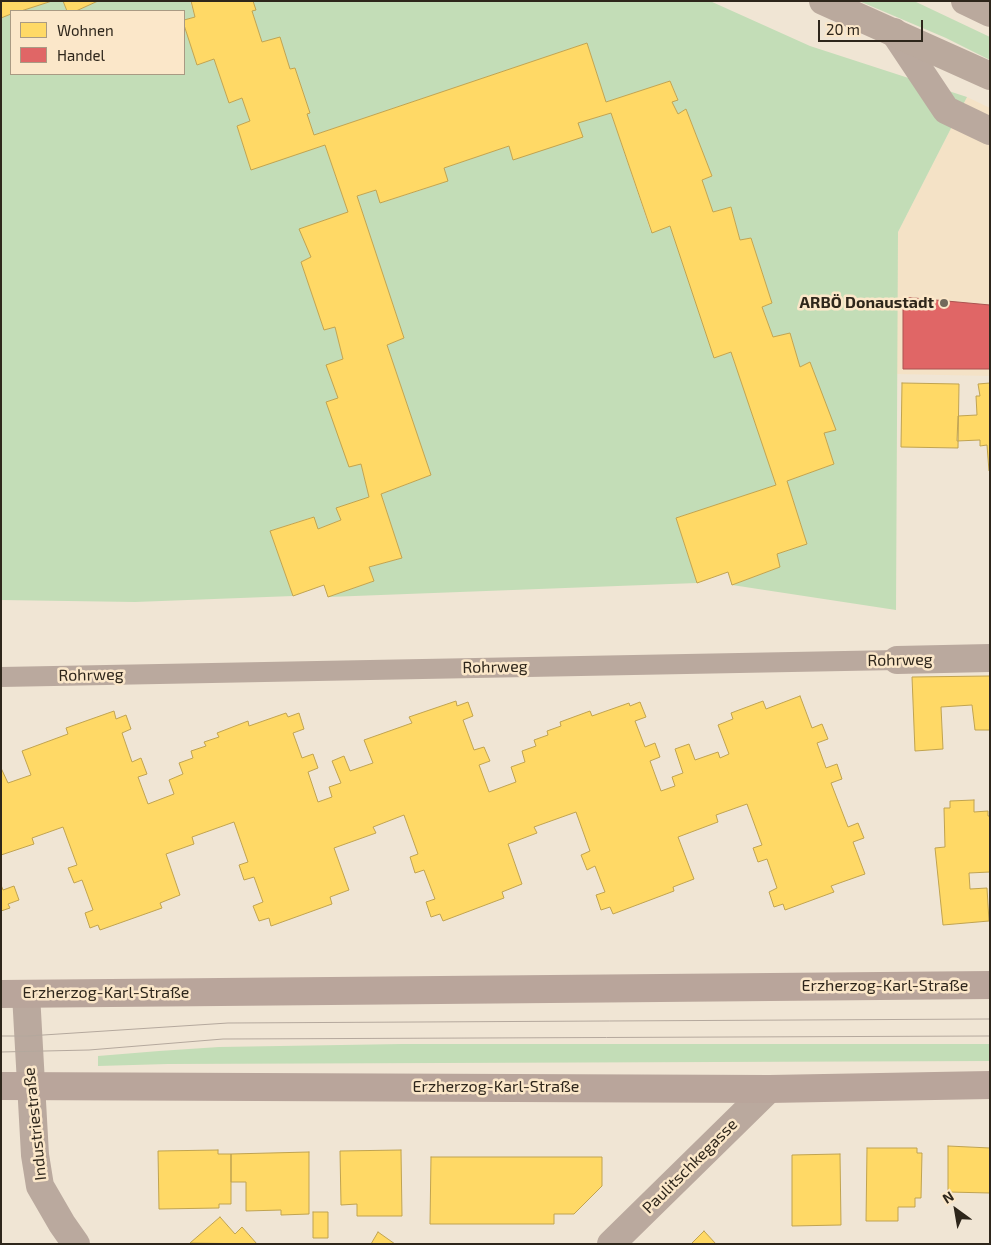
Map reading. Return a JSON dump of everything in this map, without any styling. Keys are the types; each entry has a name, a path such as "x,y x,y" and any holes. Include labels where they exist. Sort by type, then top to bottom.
{"main road":[{"path":"823,1 990,76"},
{"path":"965,1 990,13"},
{"name":"Erzherzog-Karl-Straße","path":"14,994 990,985"},
{"name":"Erzherzog-Karl-Straße","path":"1,1086 769,1089 990,1085"}],"street":[{"path":"894,32 946,110 990,131"},
{"name":"Rohrweg","path":"898,660 990,658"},
{"name":"Industriestraße","path":"14,994 30,1086 35,1155 40,1186 76,1244"},
{"name":"Paulitschkegasse","path":"611,1244 769,1089"}],"lane":[{"name":"Rohrweg","path":"1,677 898,660"}],"shaded area":[{"name":"ARBÖ Donaustadt","path":"967,97 990,108 990,376 896,374 898,232"}],"green space":[{"path":"52,1 63,1 67,10 24,10"},
{"path":"98,1 190,1 195,17 185,20 185,10 78,10"},
{"path":"253,1 710,1 810,46 967,97 898,232 896,610 732,585 780,567 777,554 807,544 787,481 834,464 824,433 835,430 810,362 800,367 790,333 773,337 762,307 772,303 751,238 740,240 731,207 713,212 702,180 712,176 686,109 678,114 672,102 678,99 670,81 606,102 587,43 314,135 307,114 310,113 295,68 290,69 280,38 262,42 252,11"},
{"path":"859,1 914,1 990,37 990,60 946,38"},
{"path":"10,14 10,75 185,75 185,28 197,65 214,59 229,103 242,98 250,121 237,126 251,169 325,145 348,212 300,229 311,257 301,262 324,330 335,327 343,359 327,365 338,398 326,402 361,464 369,497 337,508 341,520 318,529 313,517 270,531 293,596 135,602 1,600 1,18"},
{"path":"611,113 651,232 670,226 714,358 731,352 776,485 676,518 697,583 328,597 374,581 369,567 402,558 381,494 431,475 387,345 404,338 357,196 376,190 380,203 421,190 447,181 444,168 509,146 513,160 578,123"},
{"path":"402,1044 990,1044 990,1061 168,1064 98,1066 98,1056 159,1051 219,1047"}],"building: Wohnen":[{"path":"1,1 52,1 24,10 10,10 10,14 1,18"},
{"path":"63,1 98,1 78,10 67,10"},
{"path":"191,1 253,1 256,10 252,11 262,42 280,37 290,69 295,68 310,113 307,114 314,135 587,43 606,102 670,81 678,100 672,102 678,114 686,109 712,176 702,180 713,212 731,207 740,240 751,238 772,303 762,307 773,337 790,333 800,367 810,362 836,430 824,433 834,464 787,481 807,544 777,554 780,567 732,585 728,572 697,583 676,518 776,485 731,352 714,358 670,226 652,233 611,113 578,123 583,137 513,160 509,146 444,168 448,181 380,203 376,190 357,196 404,338 387,345 431,475 381,494 402,558 369,567 374,581 328,597 324,585 293,596 270,531 314,517 318,529 341,520 336,508 369,497 361,464 349,467 326,402 338,398 326,365 343,359 335,327 324,330 301,262 311,257 299,229 348,212 325,145 251,170 237,126 250,121 242,98 229,103 214,59 197,65 185,28 185,20 195,17"},
{"path":"902,383 959,384 958,448 901,447"},
{"path":"990,383 989,471 987,445 980,446 980,440 957,441 958,416 977,415 976,396 980,396 978,384"},
{"path":"990,676 990,730 975,730 972,705 941,707 943,749 915,751 912,677"},
{"path":"800,696 812,728 822,724 828,739 817,743 826,768 837,764 842,779 831,783 848,827 858,823 864,838 853,842 865,874 831,886 834,892 785,910 783,904 774,907 769,892 777,888 767,859 758,862 753,848 762,845 747,804 716,815 718,822 678,837 694,879 673,887 674,891 613,914 610,907 601,910 596,895 605,892 595,866 587,870 581,855 590,851 576,812 534,827 537,833 508,844 522,884 502,892 504,898 443,921 440,914 431,917 426,902 435,899 424,870 415,873 410,857 418,854 404,815 373,827 376,833 334,848 349,890 330,897 332,904 271,926 269,918 259,921 253,906 263,902 254,877 244,880 239,865 248,862 234,822 192,837 194,844 166,854 180,895 160,903 162,908 100,930 98,925 90,928 85,913 93,910 82,880 74,883 68,868 77,865 63,827 32,838 34,844 1,855 1,768 8,783 31,775 22,751 68,734 66,728 114,711 116,719 126,715 131,729 122,733 132,762 141,758 147,774 138,777 148,804 174,794 169,780 183,774 179,763 193,758 191,751 206,746 204,742 219,737 217,733 248,721 249,726 286,713 288,717 299,713 304,729 293,733 302,758 313,754 318,768 308,772 318,802 332,797 329,787 341,783 332,761 344,756 350,771 373,763 364,740 412,723 409,717 456,701 457,706 468,702 473,716 463,720 474,750 484,747 490,761 479,765 489,792 516,782 511,767 525,762 522,751 536,746 534,740 548,735 547,731 561,726 560,722 590,711 592,716 629,703 630,706 640,702 646,717 635,721 645,747 655,743 660,757 650,761 661,791 675,786 672,777 683,773 675,749 689,744 695,760 718,752 720,758 729,754 718,725 733,719 731,713 763,701 766,709"},
{"path":"974,800 974,812 988,811 988,816 990,816 990,872 969,873 970,889 987,888 989,921 943,925 935,848 945,847 944,808 950,808 950,801"},
{"path":"1,885 3,890 14,886 19,900 8,904 10,908 1,911"},
{"path":"948,1146 990,1148 990,1193 948,1192"},
{"path":"867,1148 917,1148 917,1153 922,1153 921,1198 915,1198 915,1207 898,1207 898,1221 866,1221"},
{"path":"218,1150 218,1154 231,1154 231,1204 219,1204 219,1208 159,1209 158,1151"},
{"path":"401,1150 402,1216 357,1216 357,1204 341,1205 340,1151"},
{"path":"309,1152 309,1214 281,1215 281,1210 246,1211 246,1182 231,1182 231,1154"},
{"path":"840,1154 841,1225 792,1226 792,1155"},
{"path":"431,1157 602,1157 602,1186 574,1214 554,1214 554,1224 430,1224"},
{"path":"313,1212 328,1212 328,1238 313,1238"},
{"path":"220,1217 235,1234 242,1227 257,1244 190,1243"},
{"path":"704,1231 716,1244 691,1244"},
{"path":"378,1232 395,1244 371,1244"}],"building: Handel":[{"path":"903,297 990,305 990,369 903,369"}],"tram line":[{"path":"1,1036 28,1036 228,1023 990,1019"},
{"path":"1,1052 89,1050 223,1039 990,1036"}],"place":[{"name":"ARBÖ Donaustadt","path":"944,303"}]}
